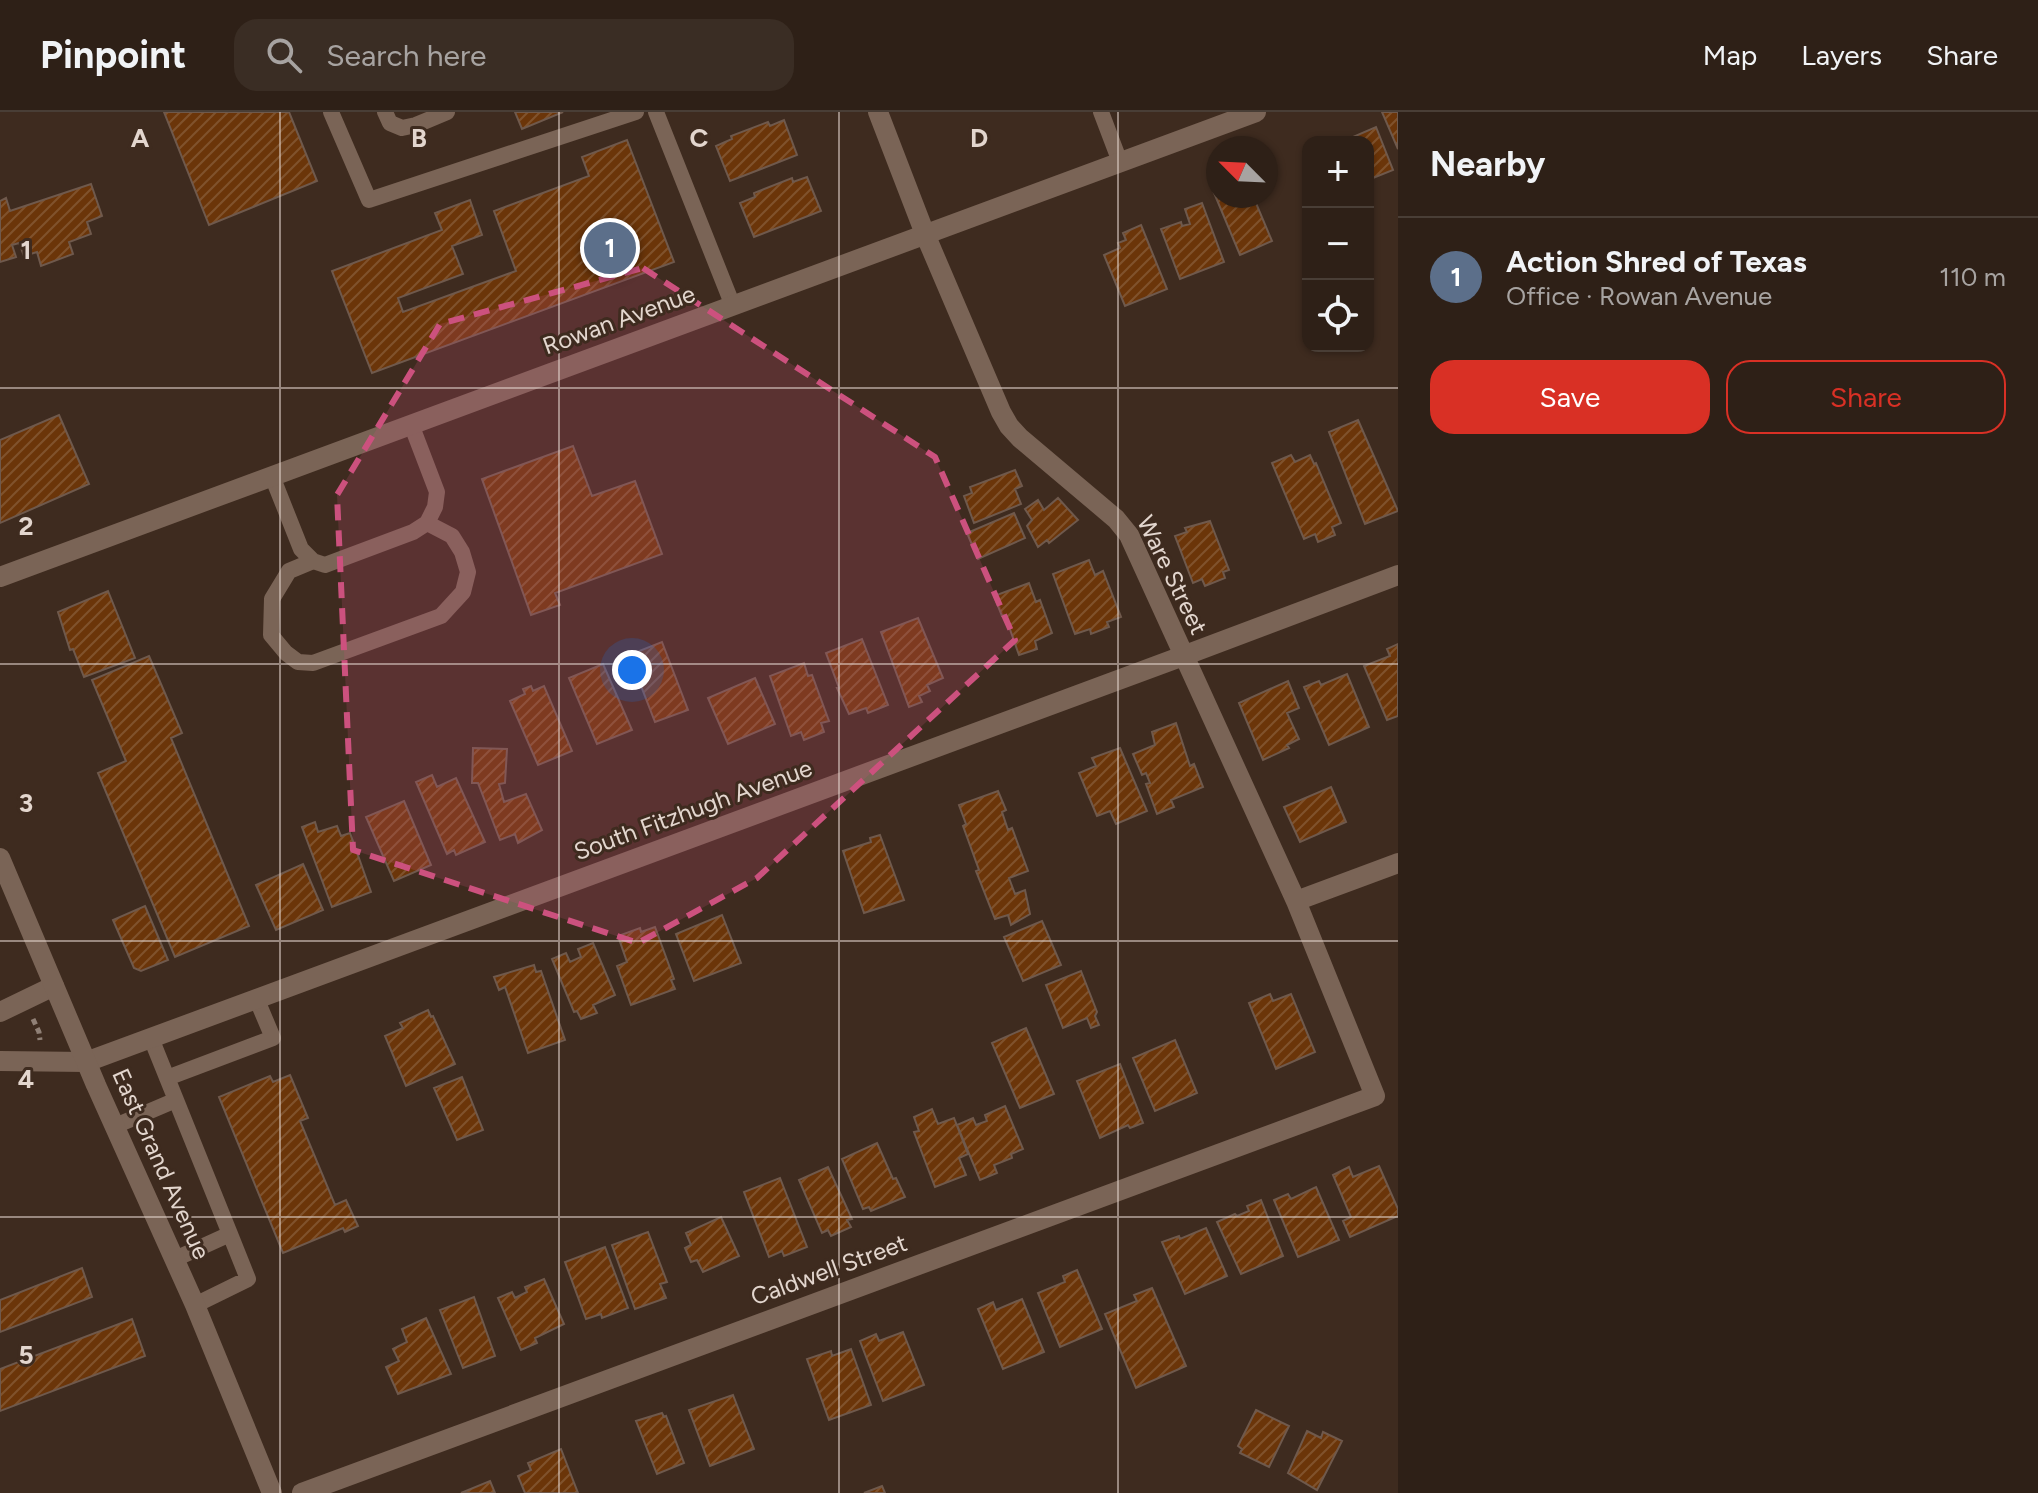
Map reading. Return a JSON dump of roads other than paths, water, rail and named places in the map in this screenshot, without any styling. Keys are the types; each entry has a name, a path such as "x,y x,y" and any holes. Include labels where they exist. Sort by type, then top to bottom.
{"street":[{"name":"Ware Street","path":"878,112 925,234 1009,426 1116,519 1129,535 1296,901 1375,1096"},
{"name":"Rowan Avenue","path":"0,577 1256,112"},
{"name":"South Fitzhugh Avenue","path":"0,1061 86,1062 1398,575"},
{"name":"East Grand Avenue","path":"0,858 86,1062 195,1305 272,1493"},
{"path":"1296,901 1398,863"},
{"path":"0,1012 54,986"},
{"name":"Caldwell Street","path":"302,1493 1375,1096"}],"lane":[{"path":"331,112 369,200 636,112"},
{"path":"385,112 390,123 402,128 447,112"},
{"path":"656,112 733,306"},
{"path":"1101,112 1120,162"},
{"path":"272,476 301,549 313,561 325,565 413,532 427,523 435,507 437,492 411,424"},
{"path":"313,561 289,571 272,599 271,635 298,662 313,663 441,616 463,592 468,572 462,552 452,536 427,523"},
{"path":"167,1078 273,1038 257,1000"},
{"path":"151,1038 248,1279 195,1305"},
{"path":"115,1126 176,1100"},
{"path":"175,1259 230,1234"}],"place":[{"name":"Action Shred of Texas","path":"610,248"}]}
